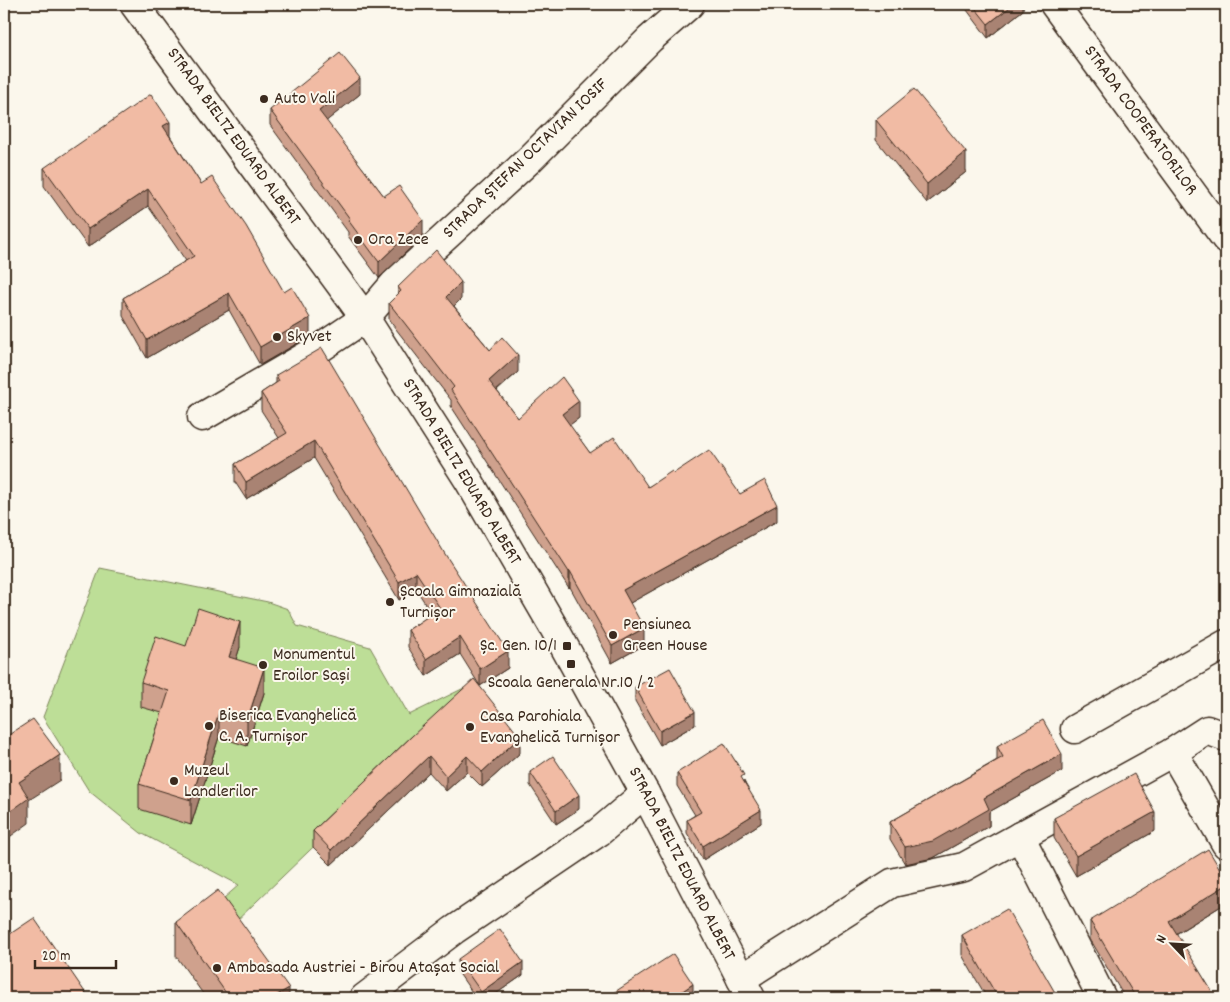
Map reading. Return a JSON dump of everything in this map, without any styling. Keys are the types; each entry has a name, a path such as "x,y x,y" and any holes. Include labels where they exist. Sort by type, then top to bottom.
{"street":[{"name":"STRADA BIELTZ EDUARD ALBERT","path":"134,4 365,318 469,481 553,626 645,793 746,989"},
{"name":"STRADA ȘTEFAN OCTAVIAN IOSIF","path":"202,418 322,347 365,318 394,284 530,160 650,39 690,4"},
{"name":"STRADA COOPERATORILOR","path":"1054,4 1226,239"},
{"path":"1075,729 1226,644"},
{"path":"746,989 892,882 964,867 1173,752 1207,730 1226,737"},
{"path":"1173,752 1226,844"},
{"path":"364,998 454,930 599,832 645,793"},
{"path":"1020,836 1102,998"}],"green space":[{"path":"100,568 268,602 288,609 297,626 370,647 409,715 464,688 467,691 412,752 230,927 216,905 239,885 141,833 89,791 43,717"}],"building":[{"path":"972,4 1014,4 988,24"},
{"path":"340,53 360,78 319,111 384,196 399,186 423,220 379,262 270,110"},
{"path":"914,89 966,152 927,184 876,120"},
{"path":"151,94 170,122 163,126 201,184 212,177 246,226 284,292 292,287 310,318 260,347 229,293 147,340 123,298 194,256 148,189 88,229 44,168"},
{"path":"436,250 461,282 446,297 490,350 502,337 518,355 489,381 518,418 562,377 579,401 562,414 590,453 614,437 648,487 672,471 674,473 709,450 740,494 765,480 777,505 623,590 644,628 612,646 570,571 451,390 454,387 389,303 401,291 398,287"},
{"path":"322,348 445,554 508,651 480,669 460,637 426,659 408,630 440,608 416,572 399,582 314,441 246,482 235,464 287,433 261,393 279,381 276,375"},
{"name":"Biserica Evanghelică C. A. Turnișor","path":"198,608 240,622 229,657 264,668 247,721 219,712 191,800 139,784 169,691 141,682 156,636 186,646"},
{"path":"670,668 695,712 660,731 635,687"},
{"path":"474,679 520,737 482,772 467,756 446,776 429,756 331,850 313,831"},
{"path":"33,719 60,755 19,782 29,798 4,816 4,738"},
{"path":"1043,720 1062,754 984,798 989,809 933,841 905,847 890,822 1003,757 997,746"},
{"path":"724,743 744,775 741,777 761,810 703,846 687,820 701,812 677,773"},
{"path":"553,756 579,795 556,811 530,772"},
{"path":"1134,774 1155,812 1076,856 1054,818"},
{"path":"1208,849 1226,879 1226,885 1169,921 1216,998 1136,998 1090,921"},
{"path":"218,890 289,988 272,998 215,998 226,993 176,922"},
{"path":"1007,909 1057,996 1053,998 998,998 962,935"},
{"path":"34,918 89,998 4,998 4,938"},
{"path":"500,929 523,962 481,992 458,959"},
{"path":"673,954 693,984 672,998 607,997"}],"place":[{"name":"Auto Vali","path":"264,99"},
{"name":"Ora Zece","path":"358,240"},
{"name":"Skyvet","path":"277,337"},
{"name":"Școala Gimnazială Turnișor","path":"390,602"},
{"name":"Pensiunea Green House","path":"613,635"},
{"name":"Șc. Gen. 10/1","path":"567,646"},
{"name":"Scoala Generala Nr.10 / 2","path":"571,664"},
{"name":"Monumentul Eroilor Sași","path":"263,665"},
{"name":"Biserica Evanghelică C. A. Turnișor","path":"209,726"},
{"name":"Casa Parohiala Evanghelică Turnișor","path":"470,727"},
{"name":"Muzeul Landlerilor","path":"174,781"},
{"name":"Ambasada Austriei - Birou Atașat Social","path":"217,968"}]}
